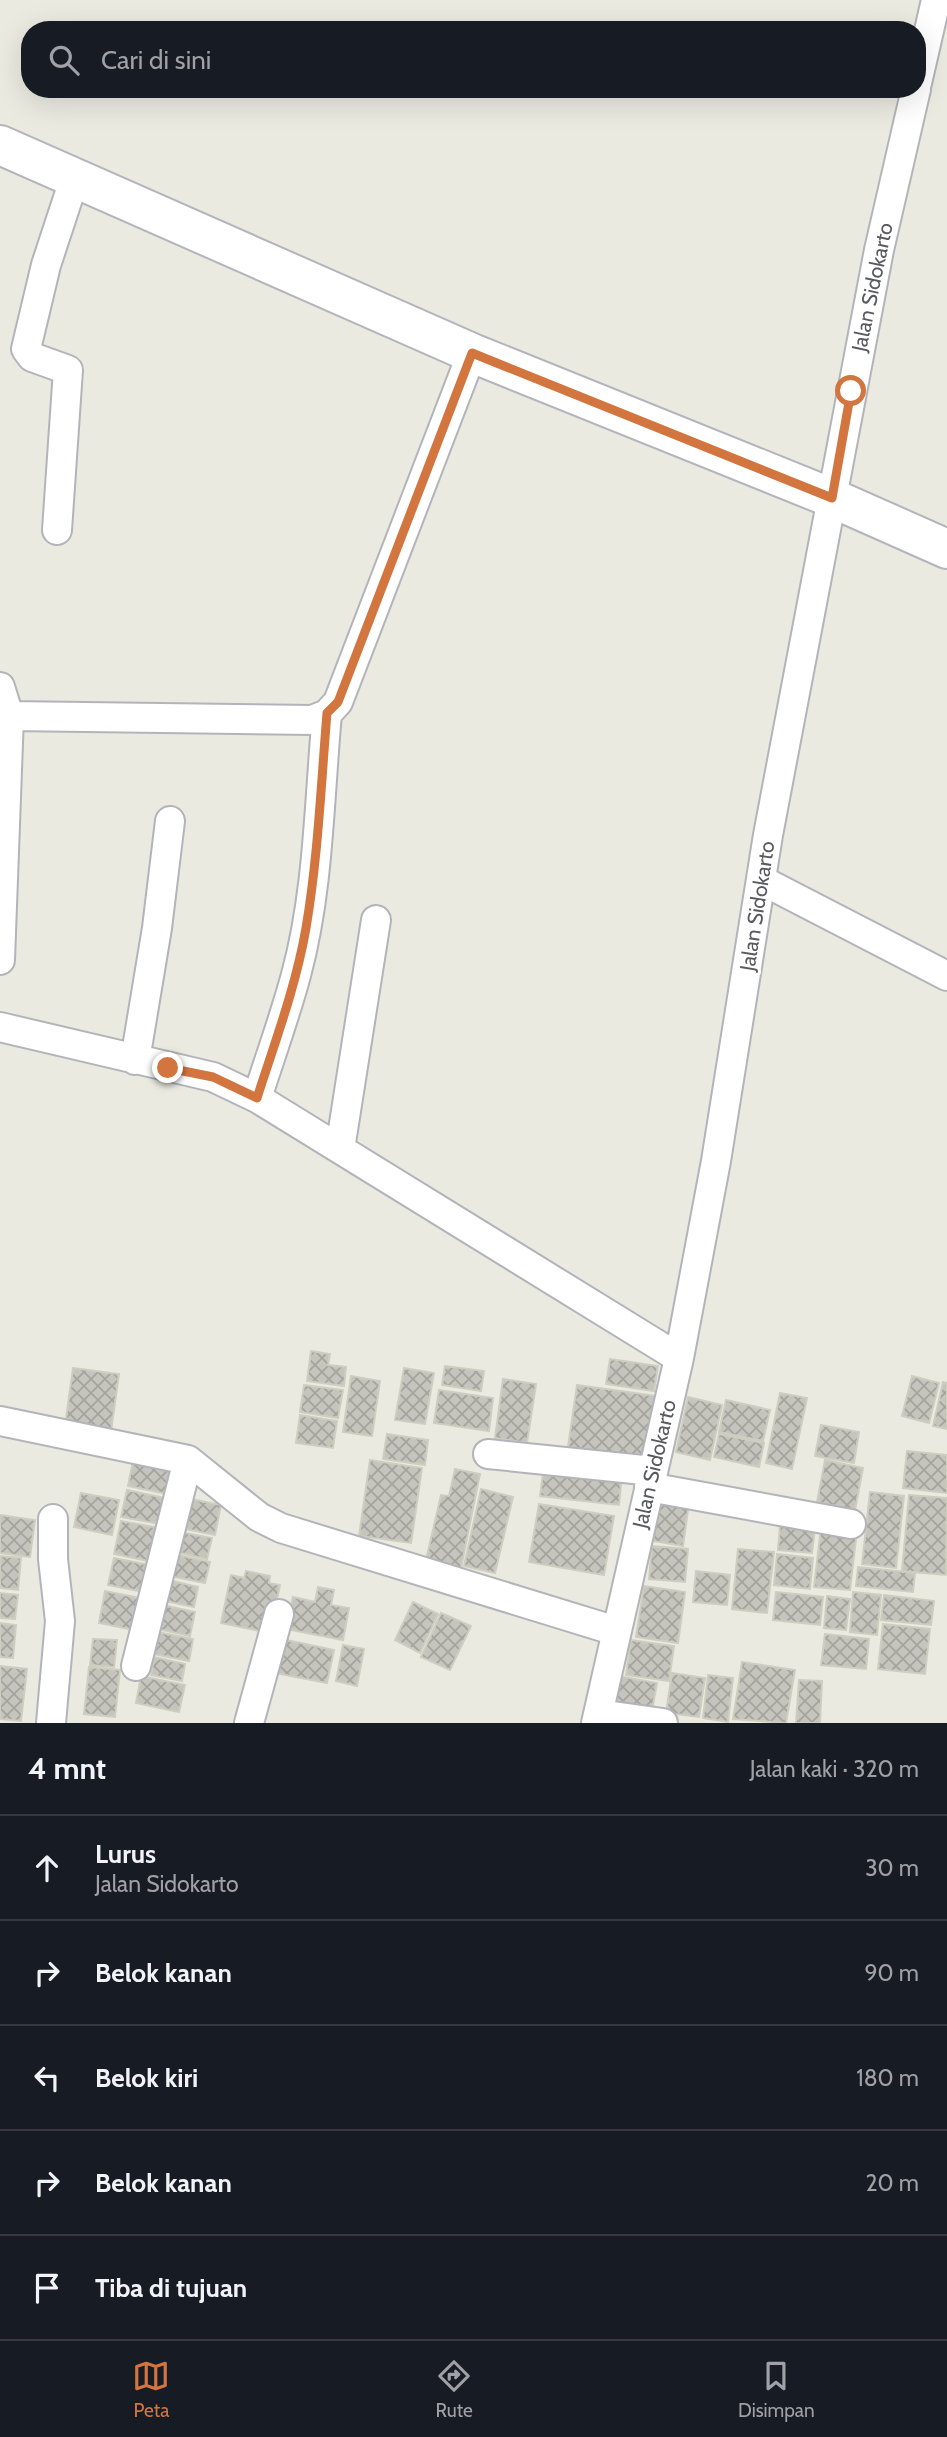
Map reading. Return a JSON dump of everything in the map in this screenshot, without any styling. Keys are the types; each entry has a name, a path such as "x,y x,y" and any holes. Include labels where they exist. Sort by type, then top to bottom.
{"main road":[{"path":"0,145 472,353 832,498 947,550"}],"street":[{"path":"926,44 936,0"},
{"name":"Jalan Sidokarto","path":"597,1718 679,1358 716,1161 761,880 832,498 876,263 914,98"},
{"path":"57,530 68,370 32,357 26,349 46,265 75,177"},
{"path":"9,716 312,720 327,713 338,702 472,353"},
{"path":"0,687 9,716 0,960"},
{"path":"257,1098 296,974 306,927 321,814 327,713"},
{"path":"135,1060 157,928 170,821"},
{"path":"761,880 947,976"},
{"path":"340,1149 376,920"},
{"path":"0,1027 213,1077 257,1098 679,1358"},
{"path":"0,1421 188,1460 259,1517 281,1528 616,1631"},
{"path":"488,1454 651,1479 851,1524"},
{"path":"136,1667 188,1460"},
{"path":"51,1723 60,1621 53,1559 53,1519"},
{"path":"248,1723 279,1615"},
{"path":"597,1718 663,1723"}],"building":[{"path":"311,1351 330,1354 328,1365 346,1367 344,1386 307,1381"},
{"path":"610,1359 658,1366 654,1391 606,1384"},
{"path":"445,1366 484,1371 481,1391 442,1385"},
{"path":"73,1368 119,1374 110,1439 64,1433"},
{"path":"404,1368 434,1373 425,1424 395,1420"},
{"path":"351,1376 380,1381 372,1436 343,1432"},
{"path":"912,1376 939,1383 929,1423 902,1416"},
{"path":"503,1379 536,1384 527,1443 495,1438"},
{"path":"943,1382 947,1383 947,1429 933,1426"},
{"path":"304,1385 343,1390 338,1418 300,1412"},
{"path":"577,1385 657,1396 647,1459 568,1447"},
{"path":"439,1390 493,1398 489,1431 434,1423"},
{"path":"780,1393 807,1398 792,1469 766,1463"},
{"path":"688,1397 722,1405 710,1460 676,1452"},
{"path":"726,1400 770,1410 763,1441 719,1432"},
{"path":"300,1415 337,1421 333,1448 296,1443"},
{"path":"821,1425 859,1432 854,1463 815,1456"},
{"path":"387,1434 428,1440 425,1465 383,1459"},
{"path":"719,1434 764,1443 759,1467 714,1457"},
{"path":"907,1451 947,1455 947,1493 903,1488"},
{"path":"370,1460 422,1468 411,1543 359,1536"},
{"path":"825,1460 863,1468 855,1510 817,1502"},
{"path":"133,1461 172,1469 167,1494 128,1486"},
{"path":"544,1465 622,1474 619,1505 540,1496"},
{"path":"455,1469 480,1474 461,1568 426,1560 441,1495 449,1496"},
{"path":"481,1489 513,1497 495,1573 464,1566"},
{"path":"127,1490 165,1498 160,1524 121,1517"},
{"path":"870,1492 904,1496 896,1568 862,1564"},
{"path":"81,1493 119,1500 112,1535 74,1527"},
{"path":"909,1495 947,1498 946,1575 902,1571"},
{"path":"181,1497 221,1505 215,1535 175,1527"},
{"path":"659,1499 689,1503 683,1546 653,1541"},
{"path":"539,1504 614,1516 604,1575 529,1562"},
{"path":"0,1515 35,1520 30,1557 0,1553"},
{"path":"121,1521 160,1528 153,1562 114,1554"},
{"path":"780,1524 815,1528 812,1553 778,1550"},
{"path":"821,1527 857,1531 850,1590 814,1587"},
{"path":"175,1531 212,1538 207,1559 171,1551"},
{"path":"652,1546 688,1549 685,1582 649,1579"},
{"path":"738,1549 774,1552 767,1613 732,1609"},
{"path":"169,1553 210,1562 205,1583 165,1575"},
{"path":"777,1554 813,1558 810,1589 774,1585"},
{"path":"0,1556 21,1558 18,1590 0,1588"},
{"path":"114,1558 150,1565 144,1592 108,1585"},
{"path":"858,1567 915,1573 913,1592 856,1586"},
{"path":"246,1571 270,1576 269,1583 280,1585 270,1633 221,1623 231,1575 244,1578"},
{"path":"696,1571 730,1575 727,1605 693,1602"},
{"path":"164,1579 198,1587 194,1607 160,1600"},
{"path":"644,1586 685,1592 678,1643 636,1637"},
{"path":"318,1587 334,1590 331,1605 349,1608 343,1640 286,1629 293,1597 315,1602"},
{"path":"105,1591 140,1598 134,1630 99,1623"},
{"path":"776,1592 823,1597 820,1625 773,1620"},
{"path":"853,1592 881,1595 877,1635 850,1632"},
{"path":"0,1593 18,1595 15,1619 0,1618"},
{"path":"884,1595 934,1601 931,1625 881,1620"},
{"path":"827,1596 850,1599 846,1630 824,1628"},
{"path":"413,1602 438,1614 420,1653 395,1640"},
{"path":"158,1604 195,1612 190,1636 153,1628"},
{"path":"441,1613 471,1626 450,1670 421,1657"},
{"path":"0,1623 16,1625 13,1658 0,1657"},
{"path":"883,1624 930,1629 925,1674 878,1669"},
{"path":"152,1631 193,1639 189,1661 148,1653"},
{"path":"825,1634 869,1639 866,1669 821,1665"},
{"path":"93,1639 117,1640 114,1667 90,1665"},
{"path":"282,1639 334,1650 327,1683 275,1673"},
{"path":"631,1640 674,1646 669,1681 626,1675"},
{"path":"343,1645 364,1649 357,1686 336,1681"},
{"path":"154,1657 185,1664 182,1681 151,1675"},
{"path":"742,1662 795,1670 786,1723 733,1719"},
{"path":"0,1666 27,1669 21,1721 0,1719"},
{"path":"89,1667 120,1670 115,1717 84,1714"},
{"path":"672,1673 705,1678 699,1717 666,1713"},
{"path":"708,1675 733,1678 728,1722 703,1718"},
{"path":"141,1676 185,1685 179,1712 136,1703"},
{"path":"618,1676 657,1683 651,1716 611,1707"},
{"path":"799,1680 822,1681 820,1723 796,1723"}],"route":[{"path":"168,1068 213,1077 257,1098 296,974 306,927 321,814 327,713 338,702 472,353 832,498 851,391"}]}
